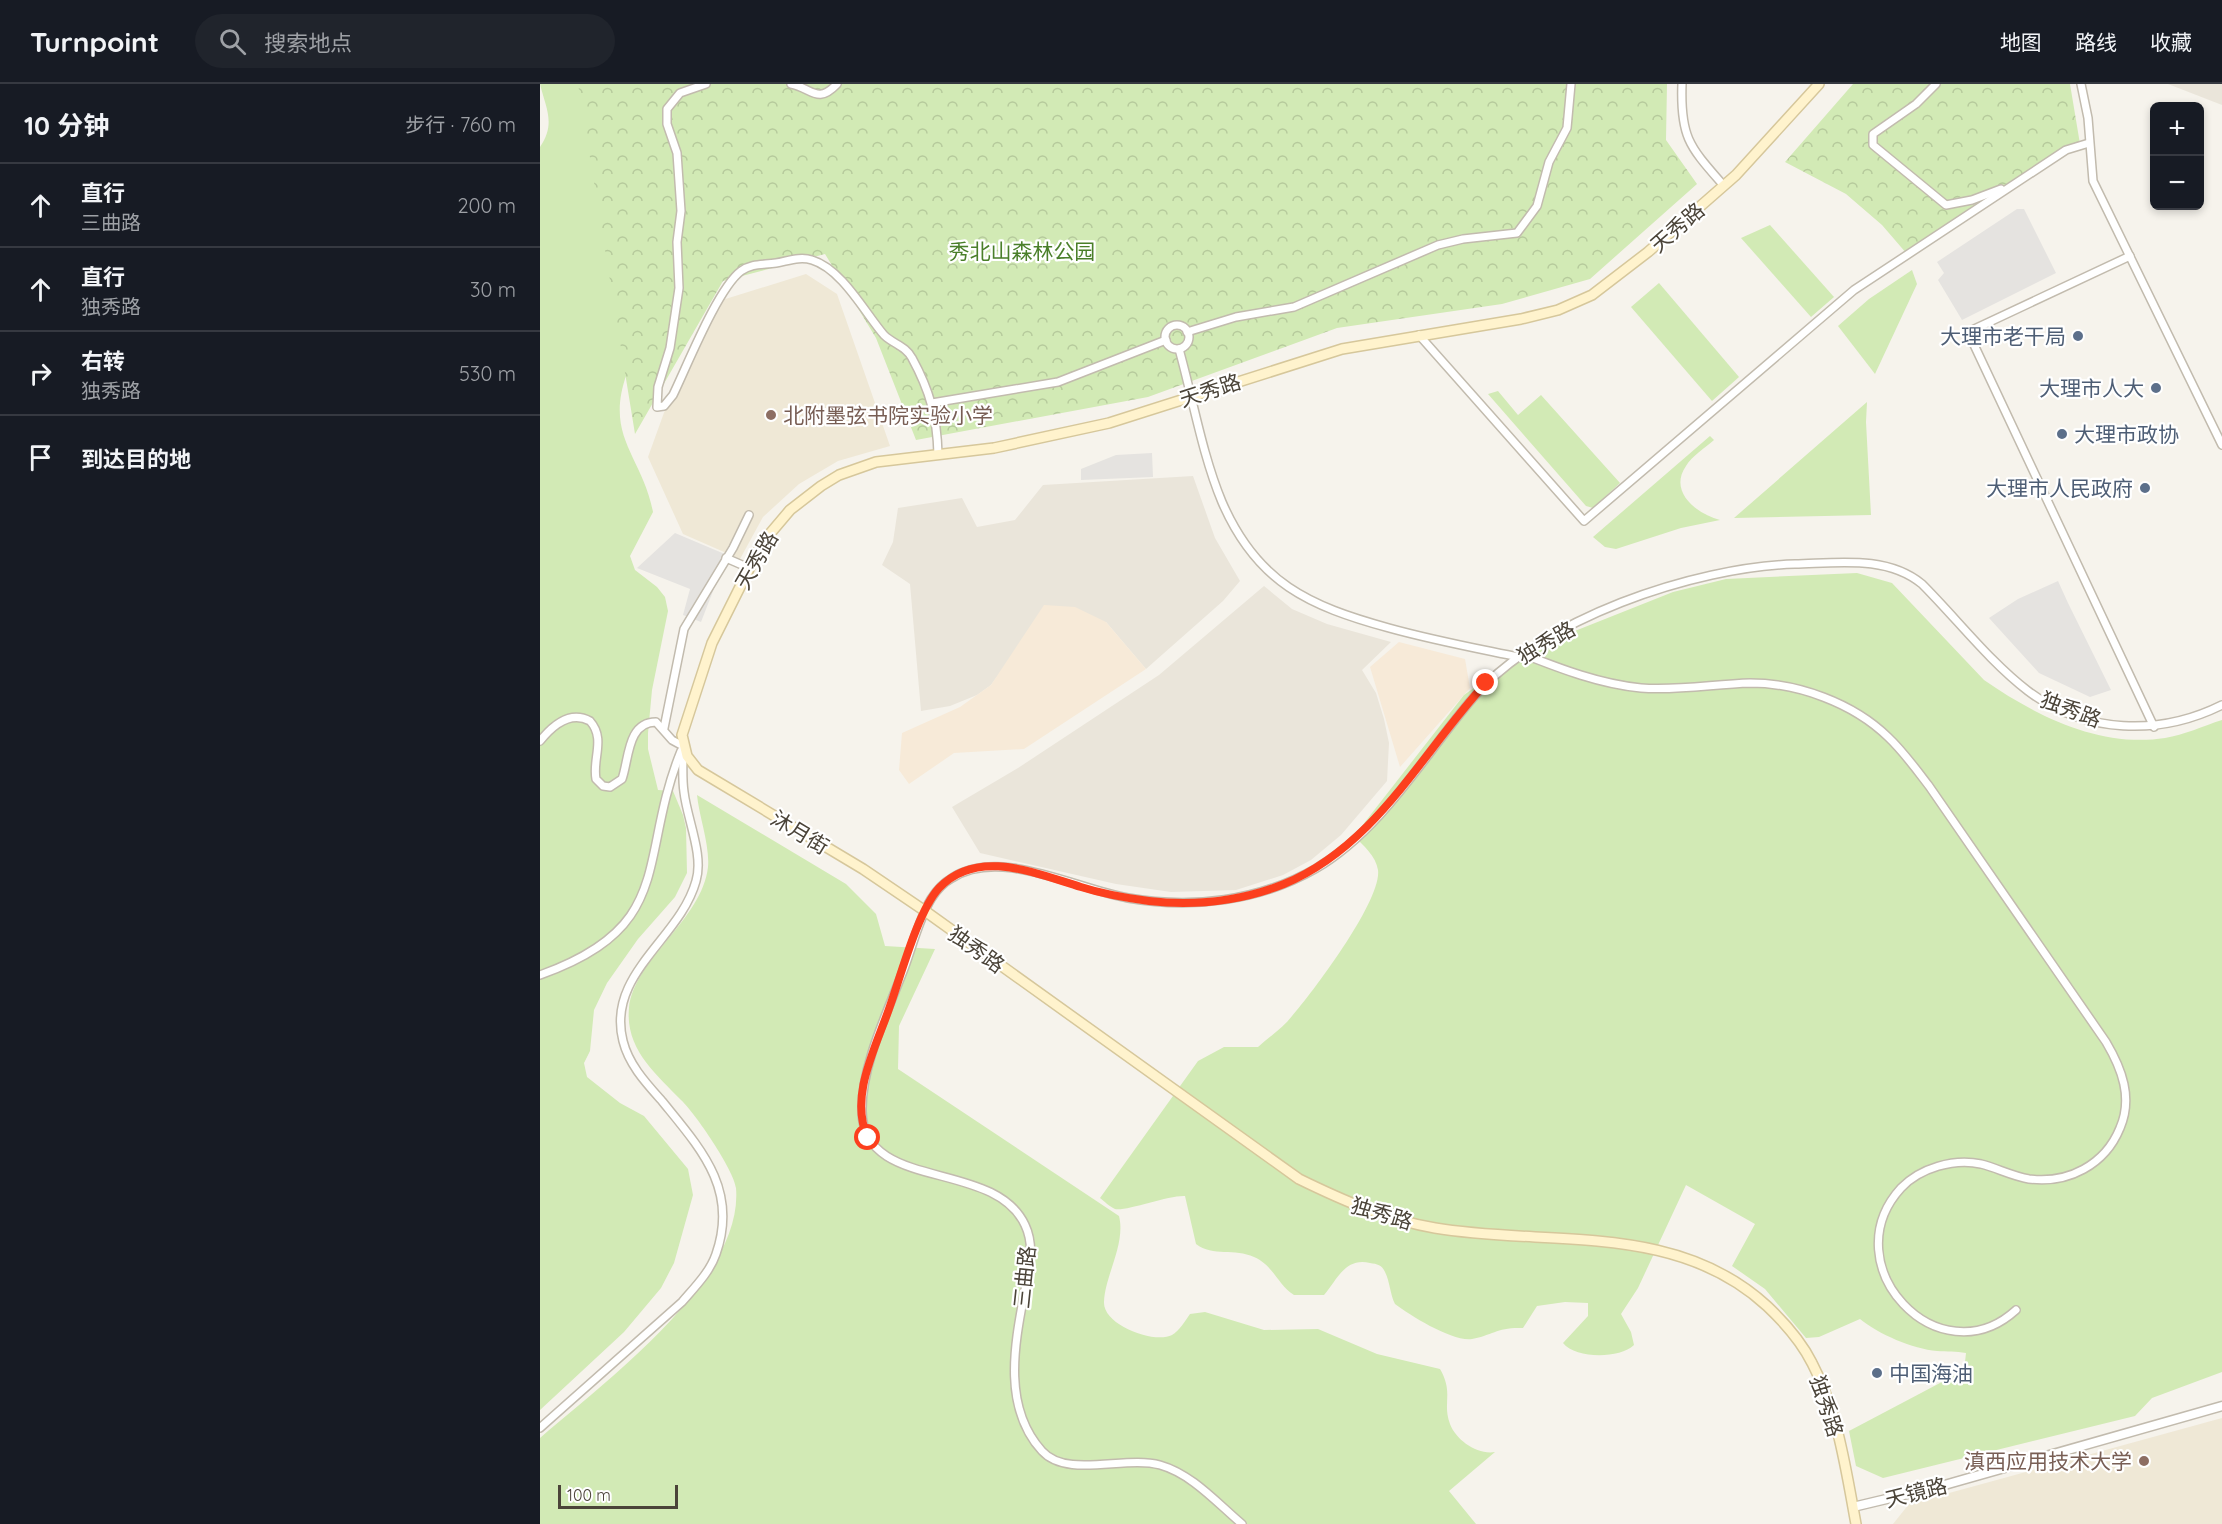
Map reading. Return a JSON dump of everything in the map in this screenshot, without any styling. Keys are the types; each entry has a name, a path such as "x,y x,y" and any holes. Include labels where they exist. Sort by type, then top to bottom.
{"main road":[{"name":"天秀路","path":"683,746 684,726 701,672 712,643 749,568 776,525 820,486 839,475 876,462 994,448 1109,423 1342,349 1419,334 1521,319 1558,310 1592,294 1648,252 1724,186 1819,84"},
{"name":"沐月街","path":"683,746 698,770 863,869 925,911"},
{"name":"独秀路","path":"925,911 1252,1147 1299,1179 1341,1200 1393,1218 1435,1228 1642,1246 1690,1259 1739,1284 1777,1316 1811,1361 1833,1416 1856,1524"}],"street":[{"path":"706,84 680,93 667,109 667,123 677,153 680,199 677,242 679,288 670,348 658,387 657,407 664,406 673,395 722,294 736,275 749,266 800,258 811,260 827,269 850,291 886,336 908,352 936,415 938,454"},
{"path":"791,84 817,95 827,93 837,84"},
{"path":"1187,332 1236,316 1294,307 1438,245 1463,239 1517,233 1537,206 1549,162 1567,128 1571,84"},
{"path":"1682,84 1681,114 1686,136 1692,148 1724,186"},
{"path":"1936,84 1916,105 1873,134 1873,145 1949,206 2014,184"},
{"path":"2081,84 2088,118 2093,181 2222,446"},
{"path":"1419,334 1584,521 1854,290 2066,150 2090,143"},
{"path":"2130,256 1968,332 2154,726"},
{"path":"1173,326 1180,326 1187,332 1188,341 1179,349 1170,347 1166,340 1166,333 1173,326"},
{"path":"932,403 1058,382 1166,340"},
{"path":"1179,349 1213,477 1229,516 1248,548 1282,583 1310,602 1342,615 1426,638 1521,655 1591,678 1640,688 1675,689 1750,683 1784,686 1805,691 1837,704 1877,727 1899,749 1929,786 2095,1026 2118,1065 2125,1084 2125,1110 2116,1138 2104,1154 2084,1170 2062,1178 2038,1180 2017,1177 1979,1164 1949,1164 1925,1171 1911,1179 1899,1190 1888,1208 1880,1234 1881,1263 1891,1290 1908,1310 1935,1325 1965,1331 1993,1325 2016,1310"},
{"path":"663,728 684,629 749,515"},
{"path":"726,558 749,568"},
{"name":"独秀路","path":"925,911 934,894 948,880 966,871 987,866 1017,868 1107,894 1163,902 1225,900 1285,883 1323,864 1359,834 1402,788 1477,693 1521,655 1565,629 1626,602 1711,575 1783,565 1883,565 1901,570 1922,584 2017,682 2043,700 2097,722 2128,727 2181,722 2222,705"},
{"path":"540,741 558,723 569,718 585,718 590,721 595,726 598,739 596,779 603,786 610,787 622,779 630,746 639,729 651,722 663,728 672,740 683,746"},
{"path":"540,975 567,965 595,950 617,932 633,912 648,883 668,784 683,746"},
{"path":"540,1428 682,1302 702,1279 716,1255 723,1202 715,1173 702,1149 632,1064 623,1041 620,1018 624,996 633,978 686,903 697,880 696,843 684,792 683,746"},
{"name":"三曲路","path":"925,911 868,1069 862,1112 868,1138 879,1150 898,1163 960,1179 988,1190 1009,1205 1024,1222 1029,1238 1030,1254 1016,1340 1014,1381 1018,1402 1029,1430 1044,1453 1056,1461 1073,1464 1141,1462 1165,1466 1196,1484 1242,1524"},
{"name":"天镜路","path":"1852,1507 2016,1466 2222,1406"}],"shaded area":[{"path":"2168,84 2222,84 2222,105"},
{"path":"2017,209 2024,209 2056,273 1962,320 1938,280 1944,273 1937,262"},
{"name":"北附墨弦书院实验小学","path":"806,274 837,294 890,446 838,461 799,484 763,517 740,559 683,534 648,457 674,385 719,301"},
{"path":"1152,453 1153,477 1081,480 1081,469 1116,455"},
{"path":"1193,476 1215,538 1240,581 1223,601 1146,669 1106,622 1015,652 991,685 977,695 950,706 921,711 910,584 882,565 893,542 898,508 962,498 977,527 1015,520 1043,485"},
{"path":"675,533 727,555 701,622 683,615 690,589 637,568"},
{"path":"2058,581 2111,690 2090,697 2039,673 1989,618 2018,599"},
{"path":"1264,586 1292,609 1327,624 1391,642 1362,670 1376,693 1384,719 1389,743 1387,781 1341,835 1311,860 1283,875 1236,890 1171,892 1116,884 980,853 952,807 1018,768 1159,675"},
{"path":"1044,605 1075,607 1106,622 1146,669 1024,749 954,753 909,784 899,770 902,733 960,707 991,685"},
{"path":"1399,642 1465,659 1470,688 1400,767 1370,667"},
{"name":"滇西应用技术大学","path":"2222,1418 2222,1524 1893,1524 1909,1504"}],"green space":[{"path":"540,84 637,84 627,373 621,395 620,414 627,445 648,492 653,512 630,556 635,570 657,587 665,597 668,611 652,690 648,749 658,790 673,791 683,815 686,828 687,873 675,897 638,939 607,983 594,1010 590,1051 584,1063 587,1077 620,1103 644,1116 688,1169 693,1195 674,1263 661,1288 624,1332 540,1410 540,147 548,131 549,123"},
{"name":"秀北山森林公园","path":"578,84 1667,84 1666,140 1697,184 1590,279 1502,304 1337,328 1148,397 916,440 876,338 825,254 723,281 635,434"},
{"path":"1853,84 2070,84 2080,144 1907,254 1882,225 1846,194 1785,162"},
{"path":"1770,225 1834,297 1811,317 1741,238"},
{"path":"1912,270 1917,284 1875,374 1838,326 1869,299"},
{"path":"1659,283 1739,377 1712,401 1631,307"},
{"path":"1498,391 1518,415 1541,395 1620,483 1593,508 1586,506 1488,394"},
{"path":"1867,402 1871,515 1734,518"},
{"path":"1710,436 1714,440 1689,462 1681,476 1680,485 1694,507 1720,520 1681,528 1616,549 1605,547 1593,537"},
{"path":"1857,573 1892,583 1984,680 2047,717 2093,734 2141,740 2172,737 2222,720 2222,1372 2152,1398 2135,1416 1883,1478 1856,1466 1849,1431 1957,1374 1965,1362 1966,1353 1928,1350 1907,1344 1876,1330 1860,1319 1819,1337 1806,1338 1765,1289 1732,1266 1755,1224 1686,1185 1638,1288 1621,1314 1631,1332 1634,1345 1627,1350 1608,1355 1577,1352 1563,1343 1588,1316 1588,1303 1565,1302 1537,1306 1523,1328 1507,1329 1472,1339 1464,1339 1432,1327 1395,1304 1385,1272 1377,1264 1354,1263 1342,1271 1324,1295 1294,1295 1266,1265 1254,1257 1247,1254 1210,1250 1196,1244 1185,1196 1120,1209 1113,1208 1100,1198 1198,1061 1224,1047 1258,1047 1288,1020 1315,987 1358,923 1376,884 1378,870 1375,860 1354,836 1464,695 1527,650 1673,592 1726,579"},
{"path":"697,795 846,884 876,914 885,946 935,949 899,1026 898,1069 1119,1216 1120,1237 1104,1302 1112,1318 1120,1325 1142,1335 1154,1337 1172,1335 1190,1314 1205,1312 1264,1330 1318,1329 1377,1354 1440,1369 1446,1385 1448,1417 1453,1430 1462,1441 1474,1449 1495,1452 1449,1491 1476,1524 540,1524 540,1438 598,1389 664,1327 694,1293 717,1258 732,1223 736,1188 729,1168 695,1117 644,1060 632,1036 629,1023 629,1008 634,990 643,973 682,922 703,886 708,859"}],"place":[{"name":"大理市老干局","path":"2078,336"},
{"name":"大理市人大","path":"2156,388"},
{"name":"北附墨弦书院实验小学","path":"771,415"},
{"name":"大理市政协","path":"2062,434"},
{"name":"大理市人民政府","path":"2145,488"},
{"name":"中国海油","path":"1877,1373"},
{"name":"滇西应用技术大学","path":"2144,1461"}],"route":[{"path":"868,1138 862,1112 862,1097 868,1069 929,902 948,880 976,868 1009,867 1107,894 1133,899 1183,903 1225,900 1270,889 1300,877 1323,864 1359,834 1402,788 1486,683"}]}
